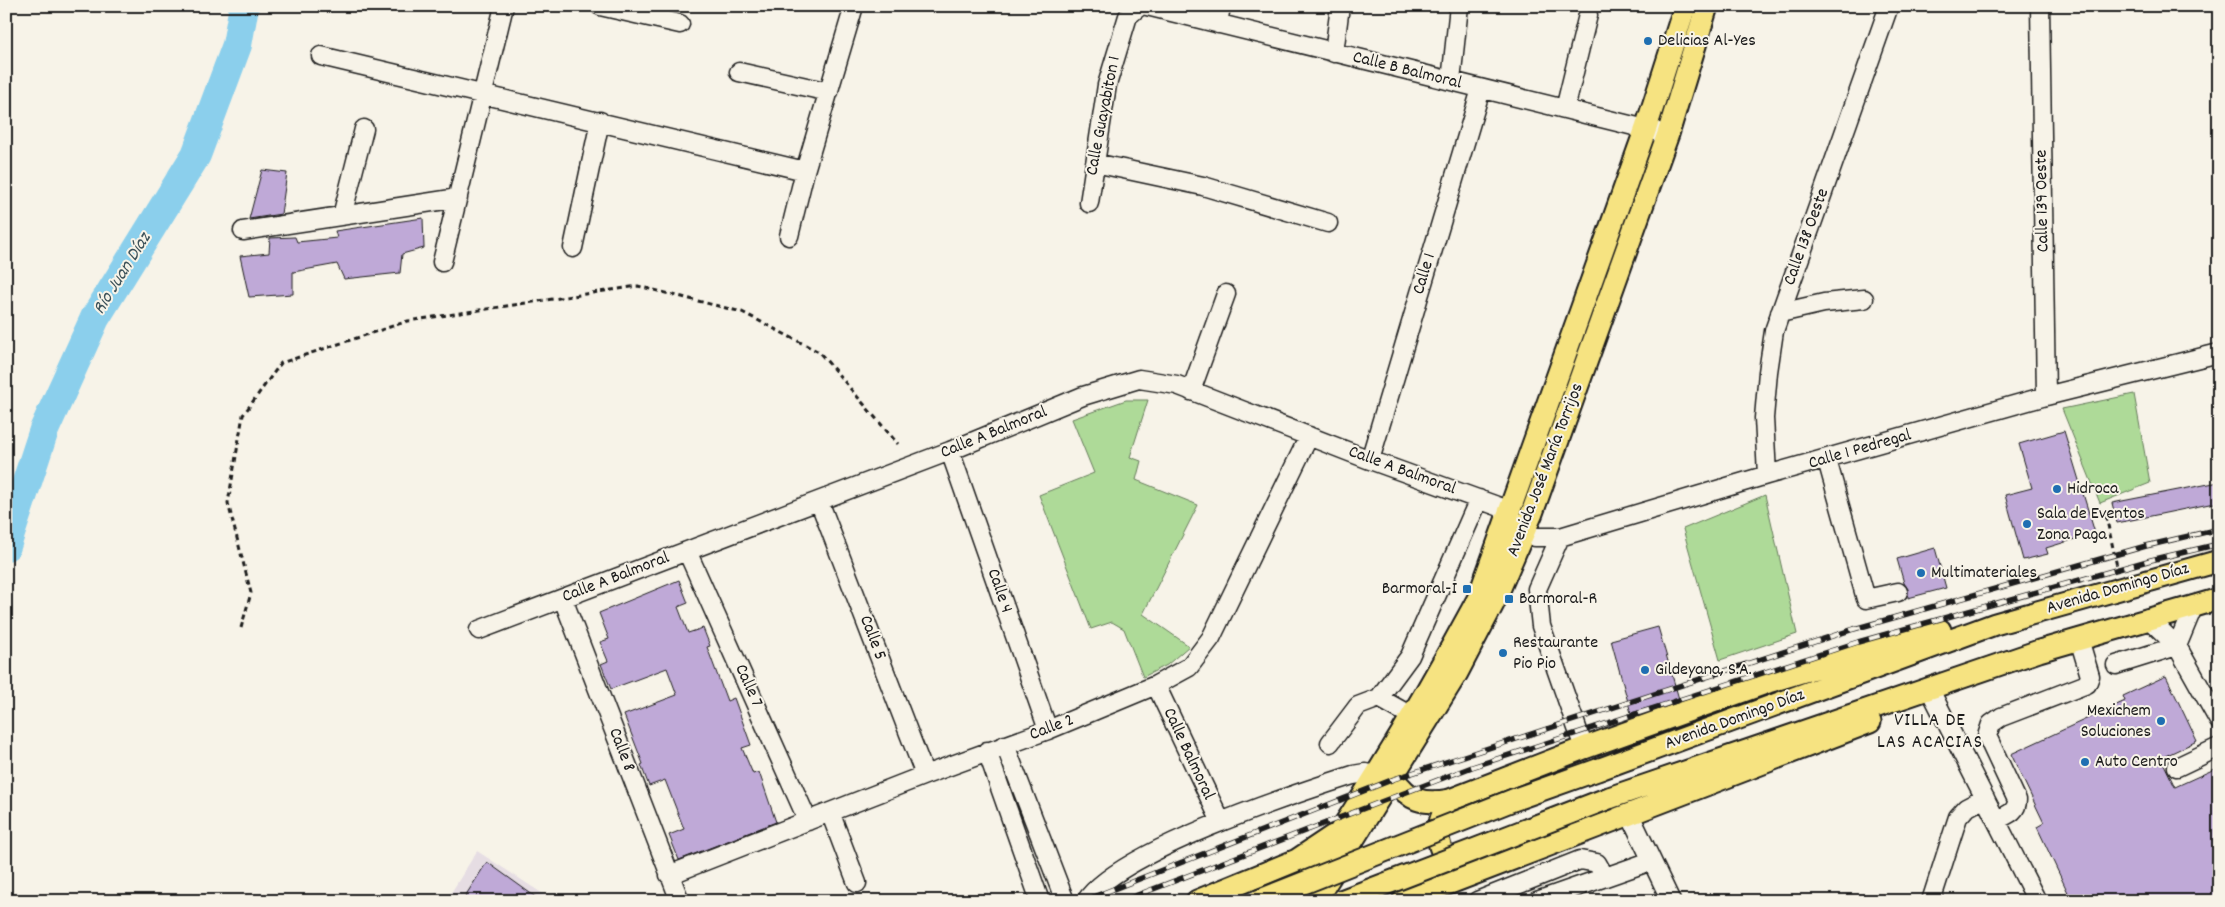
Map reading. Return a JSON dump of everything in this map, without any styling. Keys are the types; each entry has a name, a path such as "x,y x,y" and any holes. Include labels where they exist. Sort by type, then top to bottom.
{"main road":[{"name":"Avenida José María Torrijos","path":"1315,901 1419,720 1442,667 1478,599 1646,128 1685,6"},
{"name":"Avenida José María Torrijos","path":"1419,720 1457,673 1493,604 1525,531 1668,134 1707,6"},
{"name":"Avenida Domingo Díaz","path":"1258,901 1513,800 1995,624 2219,561"},
{"name":"Avenida Domingo Díaz","path":"1341,901 1609,798 1929,688 2079,639 2219,599"},
{"path":"1385,777 1403,792 1417,800 1434,803 1450,800 1584,748 1768,682 1941,630 1995,624"},
{"path":"1403,901 1896,712 1929,688"},
{"name":"Avenida José María Torrijos","path":"1293,901 1342,831 1385,777"},
{"path":"1450,800 1438,824 1437,840 1444,857 1459,870 1475,874"},
{"path":"1197,901 1297,860 1342,831"}],"street":[{"path":"442,262 504,6"},
{"path":"600,6 680,24"},
{"path":"789,236 805,171 854,6"},
{"name":"Calle Guayabiton 1","path":"1089,203 1107,85 1128,16 1140,6"},
{"name":"Calle B Balmoral","path":"1147,6 1668,134"},
{"path":"1218,24 1221,6"},
{"path":"1334,53 1340,6"},
{"path":"1451,81 1459,6"},
{"name":"Calle 138 Oeste","path":"1767,475 1764,418 1774,331 1889,6"},
{"name":"Calle 139 Oeste","path":"2040,6 2046,396"},
{"path":"1565,109 1588,15"},
{"path":"321,56 805,171"},
{"path":"739,72 829,92"},
{"name":"Calle 1","path":"1370,460 1481,89"},
{"path":"573,248 600,121"},
{"path":"342,216 364,129"},
{"path":"1094,163 1203,186 1328,223"},
{"path":"243,231 458,198"},
{"path":"1191,391 1226,294"},
{"path":"1780,313 1824,303 1864,299"},
{"name":"Calle 1 Pedregal","path":"1525,531 1535,537 1560,537 1767,475 1827,460 2046,396 2219,353"},
{"name":"Calle A Balmoral","path":"479,630 950,451 1083,396 1139,379 1176,385 1370,460 1500,507 1509,515"},
{"name":"Calle 2","path":"669,875 925,775 1048,730 1156,685 1189,667 1211,638 1309,436"},
{"name":"Calle 4","path":"950,451 1048,730"},
{"path":"1827,460 1866,599 1898,592"},
{"path":"1330,742 1358,706 1379,698 1410,656 1479,499"},
{"name":"Calle 5","path":"819,501 925,775"},
{"path":"1509,515 1525,531"},
{"path":"1560,537 1537,589 1541,626 1584,748"},
{"name":"Calle 7","path":"687,551 808,821"},
{"name":"Calle 8","path":"563,598 680,901"},
{"path":"2177,646 2194,605"},
{"path":"2148,618 2177,646 2219,720"},
{"path":"1996,820 2013,812 2017,806 2017,800 1987,736 1991,724 2001,717 2087,684 2090,676 2079,639"},
{"path":"2116,665 2177,646"},
{"name":"Calle Balmoral","path":"1156,685 1221,822"},
{"path":"1929,688 2037,901"},
{"path":"1379,698 1419,720"},
{"path":"1005,745 1065,901"},
{"path":"2177,767 2219,747"},
{"path":"987,752 1040,901"},
{"path":"1086,901 1116,873 1157,851 1221,822 1353,775 1364,773 1385,777"},
{"path":"1931,901 1958,817 1966,808 1985,798"},
{"path":"830,812 857,883"},
{"path":"1630,815 1671,901"},
{"path":"1477,901 1580,860 1597,862 1605,877"},
{"path":"1537,901 1651,861"}],"path":[{"path":"241,628 251,593 228,502 244,415 281,362 408,321 638,286 742,312 819,352 898,444"},
{"path":"2115,514 2106,516 2122,588"}],"shaded area":[{"path":"477,851 554,901 446,901"}],"green space":[{"path":"2134,394 2150,483 2100,503 2062,409"},
{"path":"1126,400 1148,400 1130,457 1141,461 1136,480 1198,505 1143,614 1189,646 1167,665 1143,677 1124,629 1112,622 1091,629 1039,495 1094,473 1072,419"},
{"path":"1765,495 1797,634 1720,660 1683,529"}],"building":[{"path":"262,170 287,173 281,214 249,219"},
{"path":"423,218 424,248 402,254 400,273 344,279 337,264 293,272 293,294 249,297 240,256 269,253 270,238 295,237 297,242 337,238 335,231"},
{"name":"Hidroca","path":"2064,431 2095,533 2046,548 2048,554 2023,560 2005,495 2032,488 2019,444"},
{"path":"2219,482 2219,502 2117,523 2112,503"},
{"name":"Multimateriales","path":"1935,548 1946,588 1908,598 1908,589 1904,583 1897,559"},
{"path":"679,580 688,603 678,607 688,633 703,628 710,646 707,647 727,701 734,698 751,745 742,748 753,774 759,772 776,822 679,860 669,835 684,829 665,780 649,786 641,765 643,764 624,715 677,695 667,668 611,689 601,664 608,661 600,642 609,639 599,613"},
{"name":"Gildeyana, S.A.","path":"1658,627 1679,699 1631,713 1611,640"},
{"path":"2166,676 2197,741 2161,758 2175,787 2219,767 2219,901 2072,901 2037,827 2044,823 2011,754 2125,701 2123,696"},
{"path":"487,862 541,901 462,901"}],"waterway":[{"name":"Río Juan Díaz","path":"6,546 44,430 95,318 196,155 237,45 244,6"}],"railway":[{"path":"1083,901 1394,779 1467,755 1854,629 2146,546 2219,529"},
{"path":"1122,901 1472,767 1858,642 2151,560 2219,544"}],"place":[{"name":"Delicias Al-Yes","path":"1648,41"},
{"name":"Hidroca","path":"2057,489"},
{"name":"Sala de Eventos Zona Paga","path":"2027,524"},
{"name":"Multimateriales","path":"1921,573"},
{"name":"Barmoral-I","path":"1467,589"},
{"name":"Barmoral-R","path":"1509,599"},
{"name":"Restaurante Pio Pio","path":"1503,653"},
{"name":"Gildeyana, S.A.","path":"1645,670"},
{"name":"Mexichem Soluciones","path":"2161,721"},
{"name":"Auto Centro","path":"2085,762"}],"district":[{"name":"VILLA DE LAS ACACIAS","path":"1930,732"}]}
